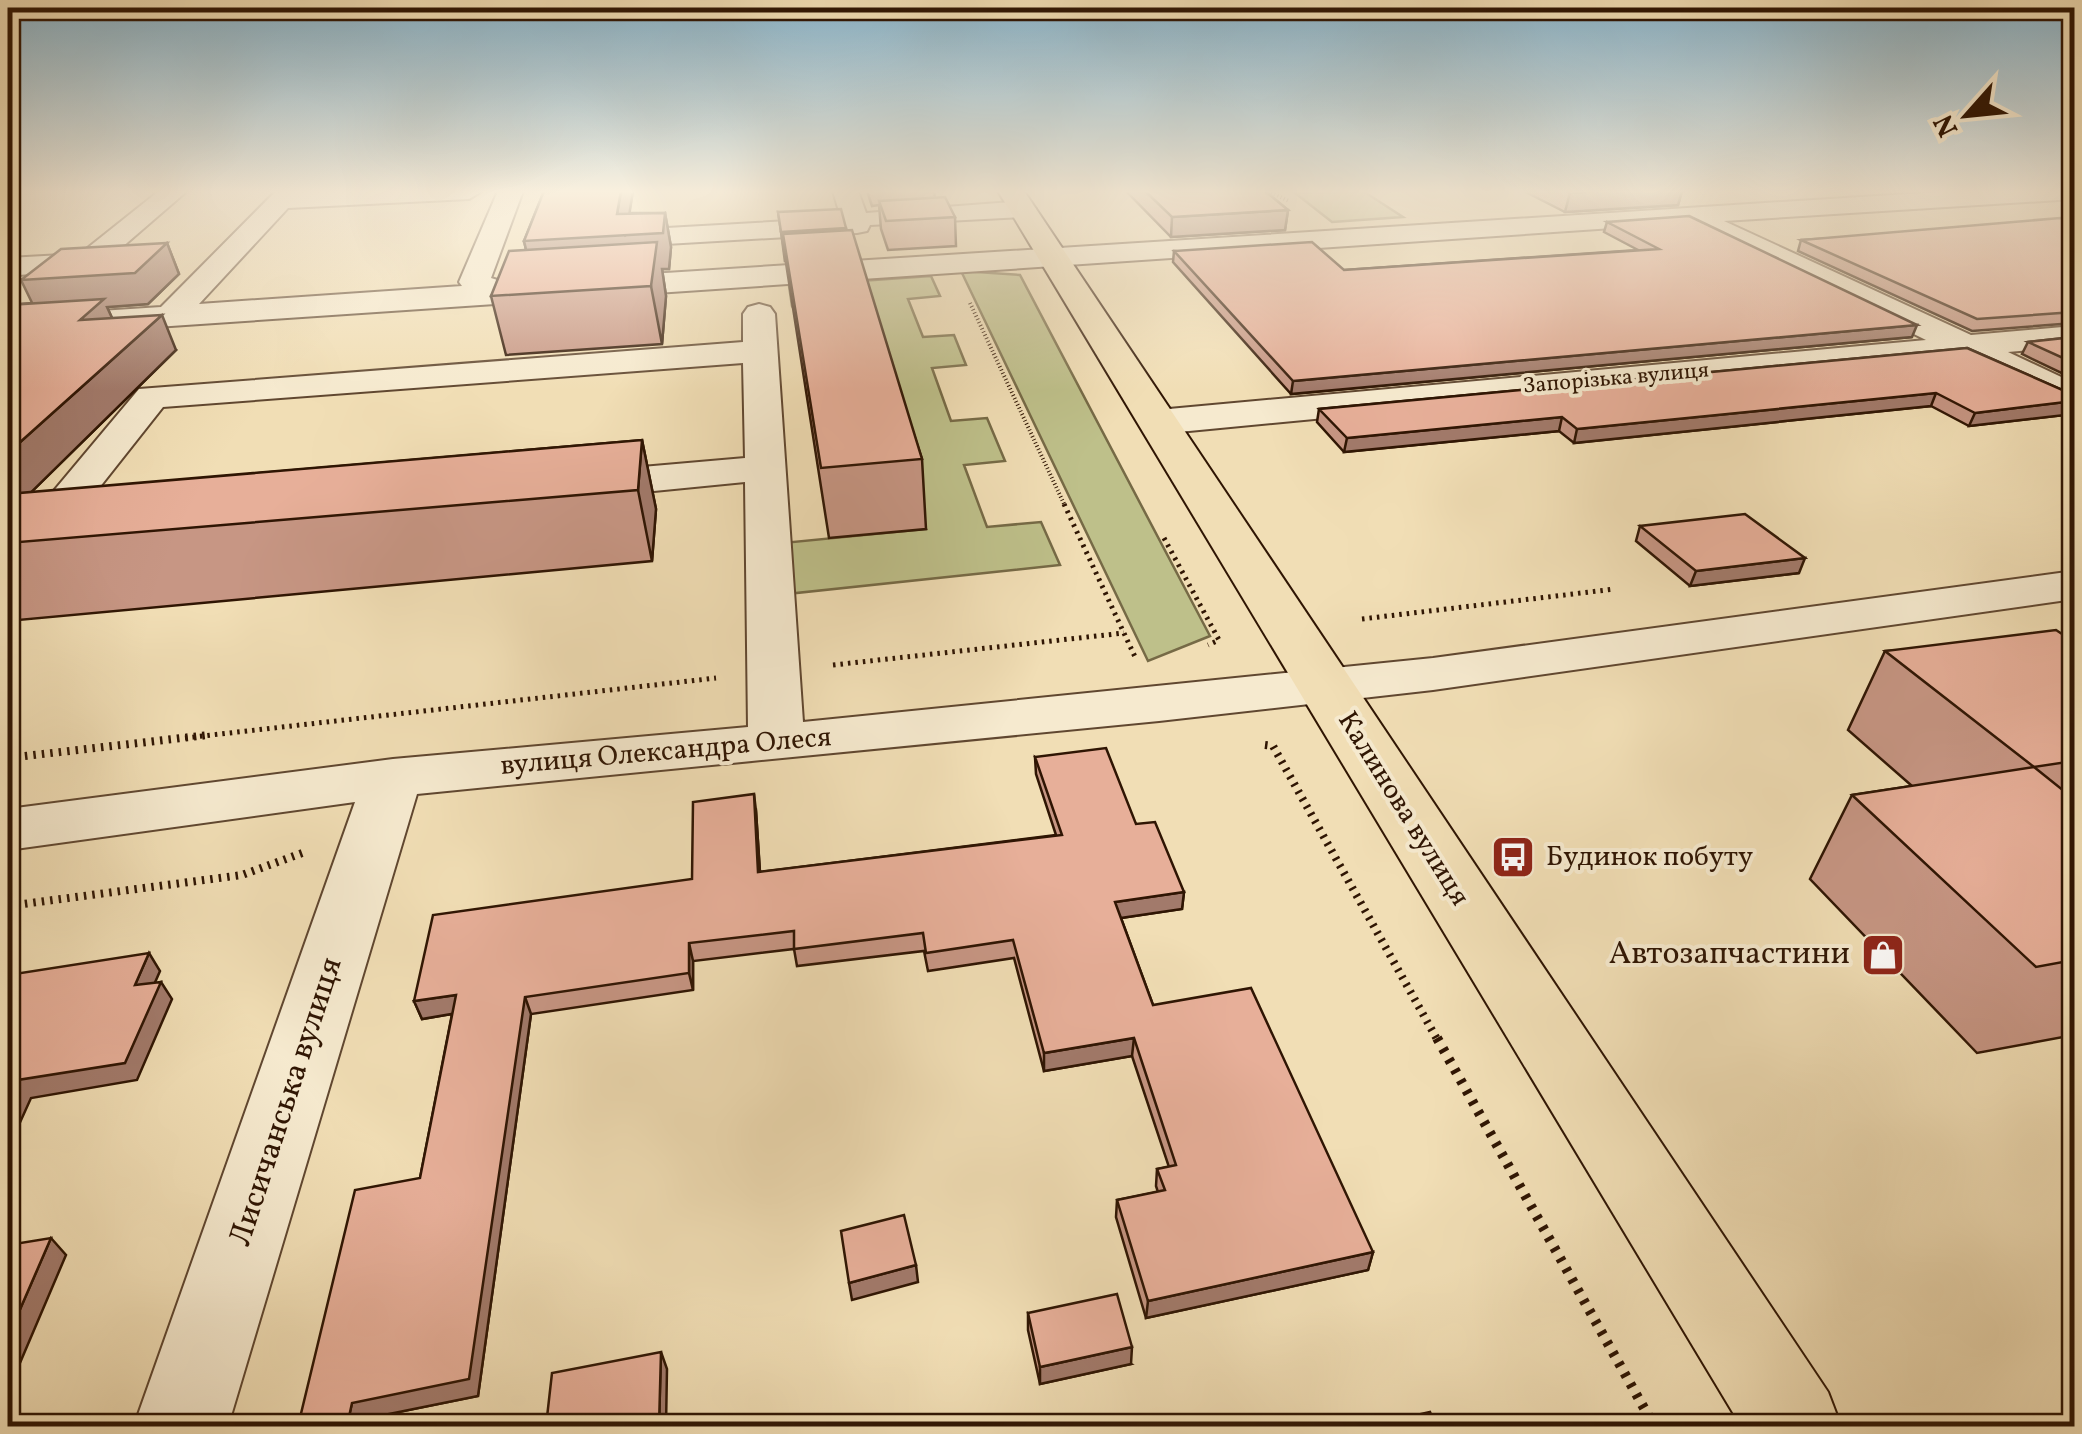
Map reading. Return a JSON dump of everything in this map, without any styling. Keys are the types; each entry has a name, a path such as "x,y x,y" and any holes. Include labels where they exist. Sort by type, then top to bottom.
{"main road":[{"name":"Калинова вулиця","path":"1054,258 1794,1426"}],"street":[{"path":"8,267 88,262 93,258"},
{"path":"170,316 226,258"},
{"path":"484,258 474,282 505,293"},
{"path":"648,283 649,258"},
{"path":"8,327 757,276 842,258"},
{"path":"1779,258 2074,398"},
{"path":"757,276 770,672 776,742"},
{"name":"Запорізька вулиця","path":"1158,422 2074,336"},
{"path":"23,537 152,398 760,350"},
{"path":"529,490 764,468"},
{"path":"23,537 97,530"},
{"name":"вулиця Олександра Олеся","path":"8,829 393,778 1325,686 2068,591"},
{"name":"Лисичанська вулиця","path":"181,1426 393,778"}],"path":[{"path":"1162,535 1219,640 1204,646"},
{"path":"1362,618 1616,589"},
{"path":"8,758 1124,632"},
{"path":"1256,744 1273,746 1654,1426"}],"green space":[{"path":"961,271 1020,275 1210,636 1148,661"},
{"path":"931,276 940,296 908,299 923,337 954,335 966,365 932,368 951,421 987,418 1005,461 964,465 987,527 1041,522 1060,565 777,595 772,544 926,529 792,306 789,286"}],"building":[{"path":"49,258 151,258 135,273 21,280"},
{"path":"506,258 655,258 651,286 491,296"},
{"path":"787,258 861,258 922,459 821,468"},
{"path":"1180,258 1330,258 1344,270 1525,258 1777,258 1917,325 1293,381"},
{"path":"1841,258 2074,258 2074,312 1977,319"},
{"path":"104,299 80,320 162,315 8,453 8,305"},
{"path":"2074,337 2074,363 2028,342"},
{"path":"1967,348 2074,395 2074,401 1975,413 1936,393 1577,429 1562,417 1347,438 1319,409"},
{"path":"642,440 638,490 8,543 8,494"},
{"path":"1745,514 1805,558 1696,571 1640,526"},
{"path":"2056,630 2074,642 2074,761 2034,767 1885,651"},
{"path":"1106,748 1136,824 1155,822 1184,892 1115,902 1153,1005 1251,988 1373,1252 1148,1301 1117,1200 1165,1190 1157,1169 1176,1165 1134,1038 1044,1053 1013,940 926,953 923,933 794,949 794,931 689,943 689,973 525,997 469,1379 352,1403 347,1426 298,1426 355,1190 420,1178 456,995 414,1001 433,915 692,879 693,802 754,794 758,872 1062,835 1035,757"},
{"path":"2034,767 2074,799 2074,960 2036,967 1852,795"},
{"path":"149,953 135,985 161,982 125,1063 18,1080 8,1102 8,975"},
{"path":"904,1215 916,1265 849,1283 841,1231"},
{"path":"51,1238 8,1337 8,1245"},
{"path":"1117,1294 1132,1347 1040,1367 1028,1313"},
{"path":"661,1352 659,1426 546,1426 552,1373"},
{"path":"1430,1412 1436,1426 1368,1426"}],"place":[{"name":"Будинок побуту","path":"1513,857"},
{"name":"Автозапчастини","path":"1883,955"}]}
